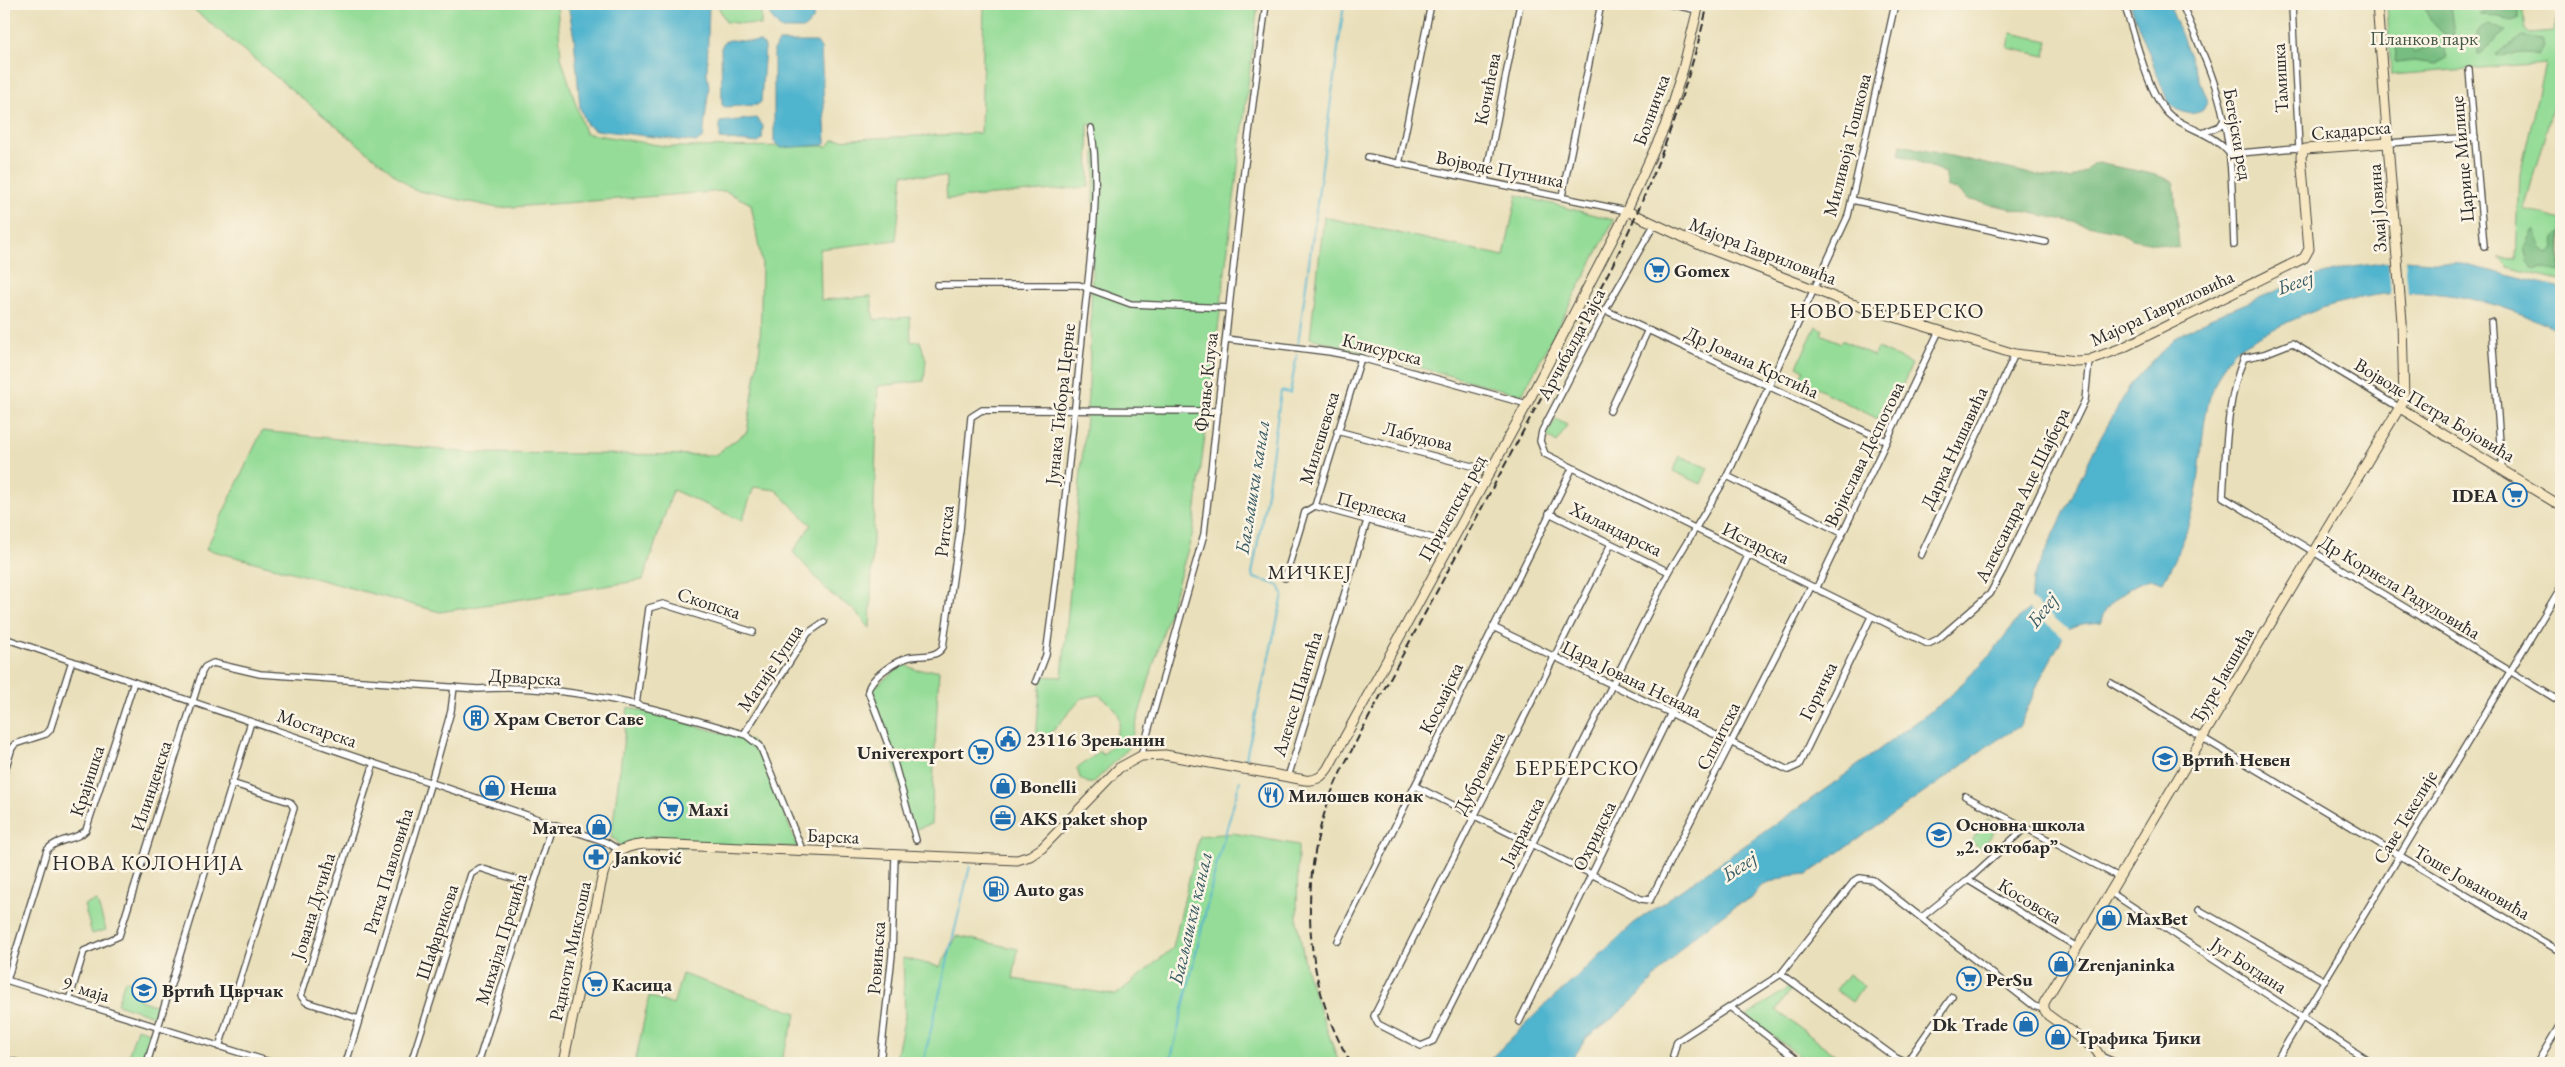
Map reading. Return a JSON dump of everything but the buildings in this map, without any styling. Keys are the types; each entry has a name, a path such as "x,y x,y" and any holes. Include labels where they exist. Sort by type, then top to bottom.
{"street":[{"name":"Фрање Клуза","path":"1141,756 1204,534 1244,170 1266,4"},
{"path":"1399,164 1431,4"},
{"name":"Кочићева","path":"1485,181 1520,4"},
{"path":"1562,196 1601,4"},
{"path":"1669,4 1698,7"},
{"name":"Миливоја Тошкова","path":"1768,386 1848,216 1895,4"},
{"path":"2124,4 2152,88 2162,108 2172,117 2205,132 2222,144 2230,154"},
{"name":"Бегејски ред","path":"2182,4 2212,80 2224,120 2230,154 2234,245"},
{"name":"Змај Јовина","path":"2377,4 2401,315 2405,394 2400,408"},
{"name":"Тамишка","path":"2292,6 2308,254"},
{"name":"Болничка","path":"1621,223 1665,126 1683,69 1698,7"},
{"name":"Царице Милице","path":"2469,70 2484,246"},
{"path":"2205,132 2220,126 2224,120"},
{"name":"Јунака Тибора Церне","path":"1036,681 1046,655 1075,409 1087,287 1094,192 1094,144 1090,128"},
{"name":"Скадарска","path":"2230,154 2475,136"},
{"name":"Војводе Путника","path":"1368,157 1627,211"},
{"path":"1852,200 2045,242"},
{"name":"Мајора Гавриловића","path":"1627,211 1700,245 1849,303 2014,354 2076,361 2088,360 2122,348 2256,282 2308,254"},
{"name":"Прилепски ред","path":"1288,777 1314,780 1326,771 1491,471 1621,223"},
{"name":"Арчибалда Рајса","path":"1572,469 1545,454 1541,446 1541,436 1604,310 1654,225"},
{"path":"936,285 1087,287 1131,304 1229,308"},
{"name":"Др Јована Крстића","path":"1604,310 1886,441"},
{"path":"2491,322 2502,470"},
{"path":"1610,410 1648,330"},
{"name":"Војислава Деспотова","path":"1813,588 1842,533 1939,331"},
{"name":"Клисурска","path":"1226,339 1330,352 1360,358 1527,404"},
{"name":"Војводе Петра Бојовића","path":"2223,497 2229,421 2240,368 2244,358 2264,354 2292,343 2561,506"},
{"name":"Дарка Нишавића","path":"1921,555 2014,354"},
{"name":"Милешевска","path":"1285,578 1305,512 1315,506 1360,358"},
{"name":"Александра Аце Шајбера","path":"1928,644 1938,640 1992,590 2085,400 2088,360"},
{"name":"Јадранска","path":"1433,1041 1668,572 1727,476 1768,386"},
{"name":"Ђуре Јакшића","path":"2044,1009 2044,1003 2077,947 2400,408"},
{"name":"Ритска","path":"916,840 892,756 868,695 869,685 899,662 909,658 932,655 940,652 944,647 960,530 971,417 982,410 1218,411"},
{"name":"Лабудова","path":"1337,431 1491,471"},
{"name":"Космајска","path":"1338,940 1572,469"},
{"name":"Истарска","path":"1572,469 1928,644"},
{"path":"1727,476 1842,533"},
{"name":"Др Корнела Радуловића","path":"2223,497 2561,702"},
{"name":"Перлеска","path":"1315,506 1451,543"},
{"name":"Хиландарска","path":"1550,513 1668,572"},
{"name":"Алексе Шантића","path":"1044,846 1119,768 1141,756 1165,755 1288,777 1367,521"},
{"name":"Дубровачка","path":"1433,1041 1422,1046 1378,1024 1374,1016 1611,544"},
{"name":"Охридска","path":"1519,1022 1748,556"},
{"name":"Саве Текелије","path":"2275,1063 2561,587"},
{"name":"Сплитска","path":"1592,874 1641,899 1648,901 1651,899 1813,588"},
{"name":"Скопска","path":"636,705 649,608 663,604 752,632"},
{"name":"Горичка","path":"1785,770 1794,769 1799,765 1871,616"},
{"name":"Матије Гупца","path":"744,734 808,634 824,622"},
{"name":"Цара Јована Ненада","path":"1493,627 1785,770"},
{"name":"Мостарска","path":"4,638 606,842 618,850"},
{"path":"4,773 12,748 46,734 50,730 72,661"},
{"name":"Дрварска","path":"193,702 202,672 208,664 213,663 260,674 478,689 508,687 636,705 753,738 760,746 803,852"},
{"name":"Крајишка","path":"6,980 47,850 52,845 82,834 86,830 134,682"},
{"name":"Тоше Јовановића","path":"2111,683 2399,857 2561,952"},
{"name":"Ратка Павловића","path":"346,1063 431,782 451,711 454,687"},
{"name":"Илинденска","path":"69,1000 84,951 119,936 193,702"},
{"path":"147,1063 251,722"},
{"name":"Јована Дучића","path":"359,1019 306,1002 301,996 374,763"},
{"path":"219,1047 294,808 290,802 231,783"},
{"path":"1415,786 1592,874"},
{"path":"1966,796 2119,877"},
{"name":"Михајла Предића","path":"478,1063 553,824"},
{"path":"1922,917 1968,880 2024,828"},
{"name":"Барска","path":"618,850 630,846 652,844 1017,860 1033,855 1044,846"},
{"name":"Радноти Миклоша","path":"563,1063 603,874 607,862 618,850"},
{"name":"Ровињска","path":"880,1063 892,955 895,855"},
{"name":"Шафарикова","path":"411,1063 471,874 480,868 534,884"},
{"path":"1673,1056 1677,1041 1781,974 1855,880 1866,878 1873,880 1922,917 2034,1006 2044,1009 2048,1016 2092,1047 2100,1059 2117,1063"},
{"name":"Косовска","path":"1968,880 2077,947"},
{"name":"Југ Богдана","path":"2110,892 2372,1063"},
{"name":"Југ Богдана","path":"2200,910 2324,981"},
{"path":"1781,974 1896,1058 1907,1063 1952,997"},
{"name":"9. маја","path":"6,980 273,1063"},
{"path":"1730,1007 1802,1063"},
{"path":"2537,1063 2561,1023"},
{"path":"4,1058 18,1063"}],"green space":[{"path":"187,4 557,4 561,57 585,133 670,147 828,146 833,140 981,133 984,4 1258,4 1193,532 1129,748 1093,783 1088,783 1080,778 1077,768 1099,751 1103,755 1116,741 1119,716 1117,711 1099,695 1082,698 1042,743 1036,739 1041,676 1062,677 1089,384 1096,126 1088,124 1089,187 946,199 947,177 903,174 896,240 820,249 821,300 871,296 874,320 910,317 911,342 920,341 926,360 924,381 878,386 870,628 853,609 831,594 793,552 811,525 776,490 754,487 742,521 673,490 643,580 440,612 206,549 262,431 471,453 715,455 747,432 760,346 762,264 751,204 725,191 498,208 414,190"},
{"path":"717,4 761,4 761,25 726,22"},
{"name":"Планков парк","path":"2387,4 2522,4 2525,30 2530,34 2553,32 2561,9 2561,78 2524,209 2561,220 2561,281 2508,267 2499,258 2516,259 2520,174 2545,63 2391,75"},
{"path":"2423,4 2450,4 2454,35 2451,37 2438,28"},
{"path":"2495,4 2513,4 2518,8 2518,19 2511,21 2501,16 2479,15"},
{"path":"2488,24 2506,31 2478,55 2477,32"},
{"path":"2011,33 2048,41 2045,56 2008,48"},
{"path":"2522,37 2542,40 2544,46 2538,56 2519,52 2503,57 2495,55"},
{"path":"2405,42 2414,53 2432,45 2444,47 2447,58 2436,64 2413,61 2397,63 2395,61 2396,49 2400,43"},
{"path":"1901,145 2045,177 2070,179 2084,172 2092,164 2099,163 2160,176 2174,183 2179,248 2133,239 2116,231 1966,199 1960,191 1946,186 1946,173 1899,154"},
{"path":"1517,195 1614,220 1522,395 1310,338 1324,217 1504,256"},
{"path":"2534,229 2543,250 2550,253 2555,249 2555,237 2561,233 2560,273 2542,267 2535,270 2527,261 2524,248"},
{"path":"1816,326 1823,330 1821,334 1841,343 1842,340 1874,356 1878,348 1912,364 1894,404 1891,403 1889,407 1885,405 1878,419 1799,379 1804,370 1797,366"},
{"path":"1556,419 1567,425 1557,443 1546,436"},
{"path":"1680,456 1708,468 1701,484 1673,471"},
{"path":"903,664 917,670 939,670 931,824 913,830 871,690"},
{"path":"628,707 751,741 757,747 798,847 621,847 616,840 611,838"},
{"path":"1988,819 1998,827 1981,849 1971,841"},
{"path":"1233,833 1298,845 1297,921 1307,974 1339,1063 895,1063 905,1016 903,958 940,967 957,936 1018,949 1013,979 1116,995 1173,948 1199,836"},
{"path":"97,901 106,930 92,934 84,905"},
{"path":"682,974 797,1013 780,1063 635,1063 649,996 673,1005"},
{"path":"1848,974 1864,986 1852,1002 1836,990"},
{"path":"125,980 131,982 140,1000 157,1006 153,1016 117,1004"},
{"path":"1788,988 1791,990 1776,1010 1846,1063 1809,1063 1747,1016"},
{"path":"137,1028 153,1033 144,1062 128,1057"}],"water":[{"path":"568,4 709,4 707,74 709,86 703,138 697,142 596,130 587,125 580,108 574,38"},
{"path":"770,4 814,4 813,20 803,29 781,29 770,16"},
{"path":"2130,4 2169,4 2208,101 2203,110 2193,113 2184,112 2167,100"},
{"path":"730,40 760,42 765,46 761,102 757,105 724,107 722,105 721,48 724,42"},
{"path":"779,42 817,42 821,48 826,142 823,145 781,148 774,142 774,49"},
{"path":"757,118 763,126 762,139 758,143 720,139 720,122"},
{"name":"Бегеј","path":"2404,260 2462,264 2561,288 2561,332 2526,316 2490,304 2455,296 2420,293 2385,294 2350,300 2314,311 2267,332 2239,348 2224,365 2209,400 2204,423 2194,506 2183,540 2163,582 2151,579 2136,584 2113,601 2103,615 2101,622 2082,624 2067,630 2040,679 2020,726 1986,747 1948,776 1808,874 1788,876 1761,886 1751,899 1733,907 1688,941 1639,995 1587,1037 1570,1063 1486,1063 1547,1003 1634,923 1834,783 1946,700 1991,654 2016,621 2031,607 2033,578 2096,446 2132,382 2175,338 2210,318 2305,279 2345,268"}],"pier":[{"path":"2405,258 2408,294 2391,296 2388,259"},
{"path":"2029,597 2071,632 2065,639 2027,607"}],"waterway":[{"name":"Багљашки канал","path":"1298,344 1344,4"},
{"name":"Багљашки канал","path":"1245,762 1283,595 1279,585 1254,578 1252,574 1267,493 1281,391 1290,393 1297,354"},
{"name":"Багљашки канал","path":"1170,1063 1217,863 1240,781"},
{"name":"Багљашки канал","path":"923,1063 970,866"}],"railway":[{"path":"1351,1063 1335,1032 1323,998 1315,964 1310,928 1310,893 1314,857 1322,822 1333,789 1360,734 1612,266 1642,202 1668,138 1690,72 1708,4"}],"place":[{"name":"Gomex","path":"1657,270"},
{"name":"IDEA","path":"2515,495"},
{"name":"Храм Светог Саве","path":"476,718"},
{"name":"23116 Зрењанин","path":"1008,739"},
{"name":"Univerexport","path":"981,752"},
{"name":"Вртић Невен","path":"2165,759"},
{"name":"Bonelli","path":"1003,786"},
{"name":"Неша","path":"492,788"},
{"name":"Милошев конак","path":"1271,795"},
{"name":"Maxi","path":"671,809"},
{"name":"AKS paket shop","path":"1003,818"},
{"name":"Матеа","path":"599,827"},
{"name":"Основна школа „2. октобар”","path":"1939,835"},
{"name":"Janković","path":"596,857"},
{"name":"Auto gas","path":"996,889"},
{"name":"MaxBet","path":"2109,918"},
{"name":"Zrenjaninka","path":"2061,964"},
{"name":"PerSu","path":"1969,979"},
{"name":"Касица","path":"595,984"},
{"name":"Вртић Цврчак","path":"144,990"},
{"name":"Dk Trade","path":"2026,1024"},
{"name":"Трафика Ђики","path":"2058,1037"}],"district":[{"name":"НОВО БЕРБЕРСКО","path":"1887,310"},
{"name":"МИЧКЕЈ","path":"1310,572"},
{"name":"БЕРБЕРСКО","path":"1577,767"},
{"name":"НОВА КОЛОНИЈА","path":"148,862"}]}
